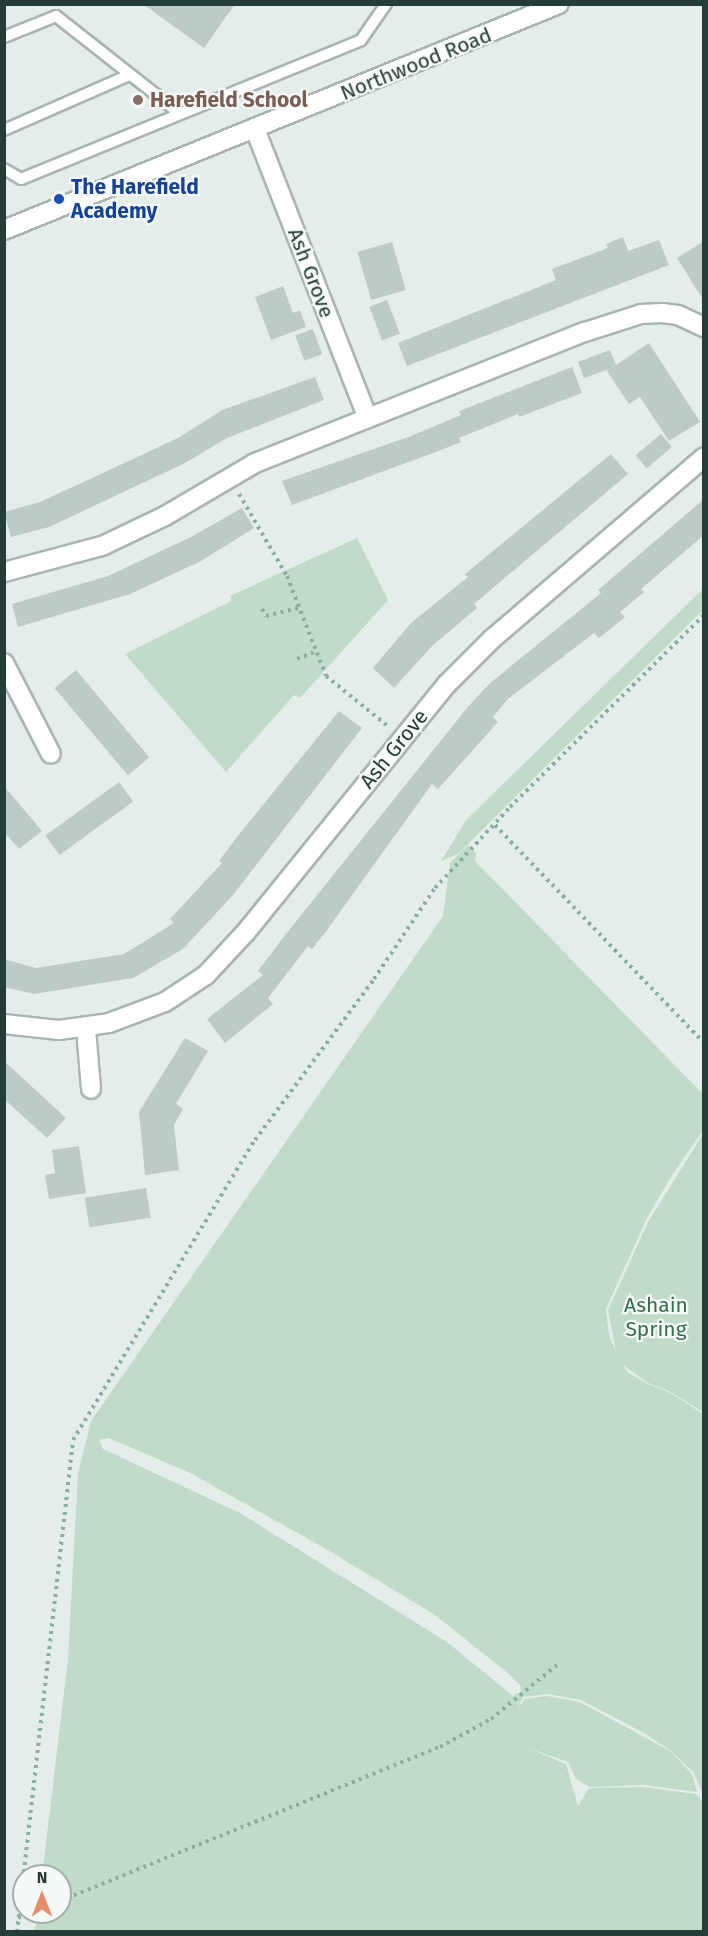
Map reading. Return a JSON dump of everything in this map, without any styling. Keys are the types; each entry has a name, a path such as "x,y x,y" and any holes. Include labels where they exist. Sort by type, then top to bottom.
{"street":[{"name":"Northwood Road","path":"4,230 559,4"},
{"name":"Ash Grove","path":"255,129 367,417"},
{"path":"4,572 77,554 134,532 229,477 367,417 641,315 678,315 704,327"},
{"name":"Ash Grove","path":"4,1024 59,1030 86,1029 165,1002 206,975 246,932 447,684 492,639 704,457"},
{"path":"4,663 51,754"},
{"path":"86,1029 92,1089"}],"lane":[{"path":"4,169 21,179 361,40 386,4"},
{"path":"4,37 56,16 174,109 176,115"},
{"path":"4,130 129,75"}],"path":[{"path":"229,477 287,576 326,676 403,738"},
{"path":"262,609 266,616 299,608"},
{"path":"24,1864 73,1440 255,1140 435,888 704,615"},
{"path":"297,659 316,651"},
{"path":"495,825 704,1043"},
{"path":"72,1896 440,1747 491,1719 557,1665"}],"green space":[{"path":"357,538 388,600 300,698 294,695 226,772 125,654 231,601 230,596"},
{"path":"703,589 703,610 458,854 441,861 466,820"},
{"name":"Ashain Spring","path":"468,845 476,853 475,861 703,1094 703,1130 669,1180 646,1220 606,1309 609,1335 616,1352 608,1310 648,1222 703,1134 703,1412 671,1392 648,1383 623,1365 627,1372 648,1384 671,1393 703,1414 703,1793 693,1772 670,1750 642,1732 581,1700 547,1694 523,1697 518,1708 525,1699 547,1696 580,1702 670,1751 692,1774 697,1792 644,1785 590,1787 576,1779 568,1762 528,1748 566,1764 578,1806 589,1788 643,1787 696,1794 703,1802 703,1931 35,1930 36,1924 72,1924 72,1864 43,1864 68,1659 78,1473 91,1421 443,916 450,863","holes":["109,1438 190,1473 321,1546 435,1615 509,1674 520,1685 522,1697 518,1693 513,1696 447,1642 240,1513 103,1449 99,1440"]}],"building":[{"path":"143,4 235,4 204,48"},
{"path":"623,237 628,251 659,240 669,265 407,366 398,343 556,280 552,269 608,248 606,244"},
{"path":"704,241 704,301 677,258"},
{"path":"392,242 406,290 371,300 357,252"},
{"path":"283,286 293,313 300,310 306,327 271,340 255,297"},
{"path":"387,300 400,334 382,340 369,307"},
{"path":"313,329 322,354 304,361 295,335"},
{"path":"649,343 700,422 669,441 640,397 629,404 607,371 609,369 584,378 578,362 610,350 616,365"},
{"path":"572,367 582,393 519,417 518,414 459,438 461,442 292,505 282,481 411,436 461,415 459,411"},
{"path":"315,377 324,400 227,438 185,463 49,527 11,537 4,512 40,502 131,460 180,437 222,410"},
{"path":"661,434 672,447 647,468 636,455"},
{"path":"611,454 628,474 474,604 477,608 432,646 394,688 373,668 411,623 468,577 465,574"},
{"path":"704,499 704,535 641,589 644,592 620,612 625,617 599,638 594,633 508,699 493,717 498,722 438,789 432,784 324,934 312,949 308,946 268,998 273,1004 225,1043 207,1019 263,975 258,971 282,939 467,708 489,684 601,593 598,590"},
{"path":"242,508 254,528 201,561 130,594 18,627 12,604 108,576 189,538"},
{"path":"76,670 149,757 128,775 55,688"},
{"path":"339,711 362,728 233,895 183,949 133,978 34,994 4,987 4,959 36,968 124,954 174,923 170,919 222,863 219,861 237,837"},
{"path":"119,782 133,801 59,855 45,835"},
{"path":"4,786 42,831 19,849 4,832"},
{"path":"185,1038 208,1051 176,1104 183,1109 174,1125 179,1170 145,1175 139,1112"},
{"path":"4,1061 66,1118 47,1138 4,1099"},
{"path":"79,1146 86,1193 49,1199 45,1175 55,1173 52,1150"},
{"path":"146,1188 151,1218 89,1227 85,1198"}],"place":[{"name":"Harefield School","path":"138,100"},
{"name":"The Harefield Academy","path":"59,199"}]}
